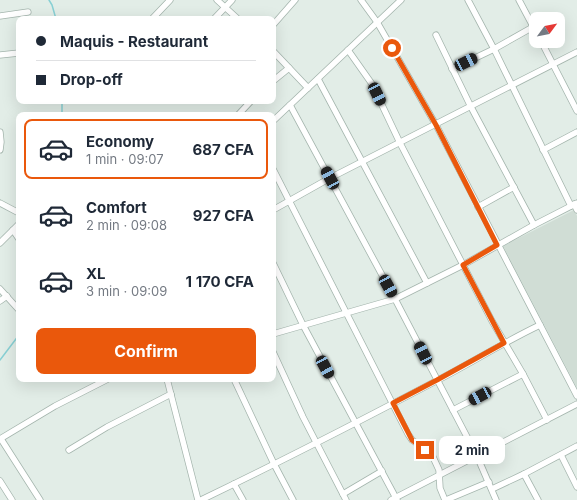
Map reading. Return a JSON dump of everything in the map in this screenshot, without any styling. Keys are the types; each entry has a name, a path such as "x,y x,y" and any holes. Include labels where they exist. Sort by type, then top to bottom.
{"street":[{"path":"155,16 170,0"},
{"path":"217,0 235,16"},
{"path":"217,16 232,0"},
{"path":"276,22 295,0"},
{"path":"361,0 377,22 436,125 497,245 577,396"},
{"path":"276,118 401,0"},
{"path":"468,0 494,49 543,150 577,210"},
{"path":"519,0 529,19"},
{"path":"0,16 28,12"},
{"path":"452,69 529,33"},
{"path":"436,35 471,107 534,225"},
{"path":"545,48 577,111"},
{"path":"348,50 372,84 400,143 463,265 547,420"},
{"path":"276,208 330,178 577,52"},
{"path":"0,55 16,53"},
{"path":"276,54 308,88"},
{"path":"276,79 289,68"},
{"path":"318,79 427,283"},
{"path":"241,112 248,104"},
{"path":"290,105 395,299 477,456 496,500"},
{"path":"0,132 0,150"},
{"path":"543,150 577,132"},
{"path":"276,174 412,440 429,452 433,457 440,476 440,488 446,500 489,482"},
{"path":"478,207 514,187"},
{"path":"0,204 16,212"},
{"path":"276,333 395,299 463,265 574,204"},
{"path":"0,243 16,227"},
{"path":"13,230 16,234"},
{"path":"276,269 303,325 382,471 395,499 577,404"},
{"path":"0,289 16,307"},
{"path":"0,301 6,296"},
{"path":"168,382 199,500 274,464 393,403 540,325"},
{"path":"276,358 316,442 345,497 382,471"},
{"path":"452,410 522,374"},
{"path":"40,500 0,439 55,406 102,382"},
{"path":"235,382 274,464 293,500"},
{"path":"69,450 108,427 171,394"},
{"path":"492,489 577,446"},
{"path":"561,455 577,487"},
{"path":"524,474 538,500"},
{"path":"0,481 12,500"},
{"path":"234,484 243,500"}],"shaded area":[{"path":"574,210 577,216 577,388 503,246"}],"waterway":[{"path":"49,0 55,16"},
{"path":"62,104 62,112"},
{"path":"0,360 16,339"}],"route":[{"path":"392,48 436,125 497,245 463,265 504,343 393,403 412,440 425,450"}]}
